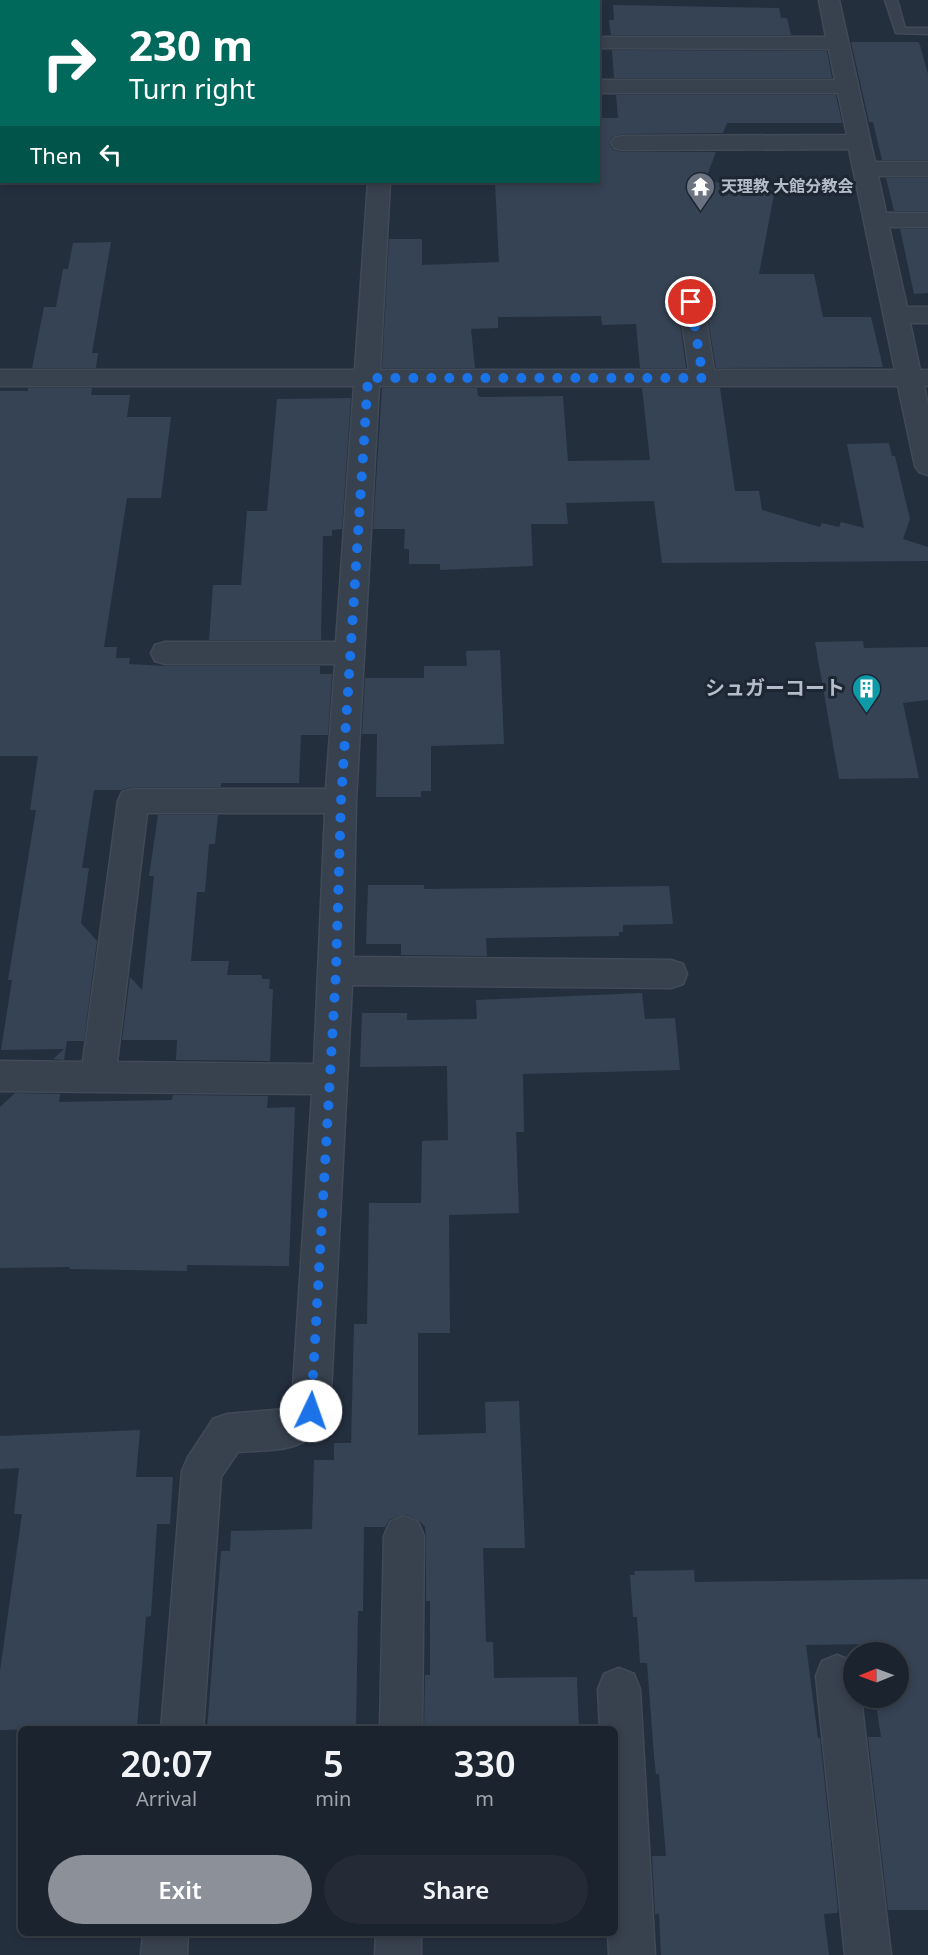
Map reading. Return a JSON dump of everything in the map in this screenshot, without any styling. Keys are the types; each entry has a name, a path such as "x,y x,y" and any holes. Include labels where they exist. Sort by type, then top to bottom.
{"street":[{"path":"829,0 895,315 918,378 928,466"},
{"path":"603,44 838,43"},
{"path":"600,87 846,86"},
{"path":"622,142 858,142"},
{"path":"863,169 928,169"},
{"path":"182,1726 202,1471 227,1433 293,1428 311,1411 328,1079 336,971 341,801 379,183"},
{"path":"874,220 928,220"},
{"path":"691,302 703,378"},
{"path":"895,315 928,315"},
{"path":"0,378 918,378"},
{"path":"165,653 351,653"},
{"path":"98,1076 133,801 341,801"},
{"path":"336,971 671,974"},
{"path":"0,1076 328,1079"},
{"path":"401,1726 404,1536"},
{"path":"837,1676 868,1955"},
{"path":"619,1689 632,1955"},
{"path":"164,1955 166,1936"},
{"path":"398,1955 399,1936"}],"lane":[{"path":"891,0 900,31 928,31"}],"building":[{"path":"613,5 779,8 781,18 787,18 791,35 611,35 609,20 614,20"},
{"path":"851,42 919,42 928,74 928,160 882,160 873,122 869,122"},
{"path":"612,50 827,51 832,78 614,78"},
{"path":"616,95 836,95 842,123 727,123 723,133 622,134 612,137 609,144 613,150 622,152 716,152 705,181 775,189 759,274 814,274 823,317 871,317 883,367 716,368 705,302 701,295 690,292 681,295 677,302 686,368 640,368 636,324 602,325 601,316 498,317 498,328 471,329 475,368 382,368 389,239 422,239 422,265 499,262 495,183 600,183 600,118 618,118"},
{"path":"886,178 928,178 928,211 894,211"},
{"path":"900,229 928,229 928,293 914,294"},
{"path":"111,242 92,353 98,353 96,368 32,368 44,307 56,307 63,269 68,269 73,243"},
{"path":"28,388 92,388 91,395 130,395 127,417 171,417 161,498 127,498 104,647 117,647 116,658 130,658 129,664 320,666 320,674 332,674 328,735 301,735 299,783 221,783 221,787 133,787 121,790 94,790 82,868 89,868 81,923 97,941 84,1041 67,1041 64,1060 53,1059 64,1049 1,1050 12,980 8,980 36,810 30,810 38,756 0,756 0,391 28,391"},
{"path":"382,388 477,388 478,396 482,397 563,396 568,461 650,460 642,388 720,388 735,491 759,491 762,510 820,527 822,523 839,527 841,522 864,528 847,444 889,443 892,456 895,456 910,519 903,539 928,547 928,561 662,563 654,501 566,503 568,524 531,524 533,566 440,570 440,564 409,564 409,549 404,549 405,529 373,529"},
{"path":"351,398 342,529 332,530 332,536 323,536 321,640 209,640 213,585 241,585 247,511 267,511 277,399"},
{"name":"シュガーコート","path":"863,641 864,648 928,647 928,700 903,703 919,778 839,779 815,642"},
{"path":"500,650 504,744 431,746 431,791 421,791 421,797 376,797 377,734 362,734 365,678 424,678 424,666 467,666 466,651"},
{"path":"158,815 218,815 215,844 209,844 205,892 197,892 191,961 229,961 227,975 262,975 262,979 270,979 269,989 273,989 270,1061 176,1060 177,1040 122,1040 130,977 142,990 154,876 149,876"},
{"path":"368,885 424,885 424,889 669,886 673,924 623,925 623,932 619,932 619,936 486,938 487,956 401,955 401,944 366,944"},
{"path":"642,993 645,1019 675,1018 680,1070 523,1074 524,1132 516,1132 519,1213 449,1215 450,1333 418,1333 418,1435 486,1433 485,1402 519,1401 525,1548 483,1548 486,1642 493,1642 494,1678 577,1677 579,1726 424,1726 425,1675 430,1675 430,1601 426,1601 426,1536 425,1527 420,1521 405,1514 389,1520 385,1527 364,1527 363,1611 358,1611 356,1726 207,1726 221,1551 230,1551 231,1531 312,1529 314,1460 334,1460 334,1443 351,1443 354,1324 367,1324 369,1203 421,1203 422,1141 448,1140 447,1066 360,1067 362,1013 407,1013 407,1020 477,1019 476,1000"},
{"path":"15,1093 60,1094 59,1102 172,1100 173,1095 268,1096 267,1108 295,1107 289,1266 187,1265 187,1271 69,1269 70,1267 0,1268 0,1107"},
{"path":"140,1430 136,1477 173,1477 170,1524 157,1524 151,1616 146,1617 137,1726 18,1726 18,1730 0,1730 0,1671 22,1514 14,1514 19,1468 0,1469 0,1436"},
{"path":"694,1570 695,1582 928,1579 928,1910 888,1910 868,1737 881,1737 877,1708 909,1708 909,1642 843,1642 843,1644 806,1645 818,1738 820,1738 838,1910 837,1913 824,1914 829,1955 661,1955 659,1914 655,1914 652,1856 666,1856 659,1774 656,1774 654,1756 647,1663 640,1663 637,1617 633,1617 630,1575 635,1575 634,1571"}],"place":[{"name":"天理教 大館分教会","path":"700,212"},
{"name":"シュガーコート","path":"866,714"}],"route":[{"path":"311,1411 336,971 341,801 368,378 703,378 691,302"}]}
